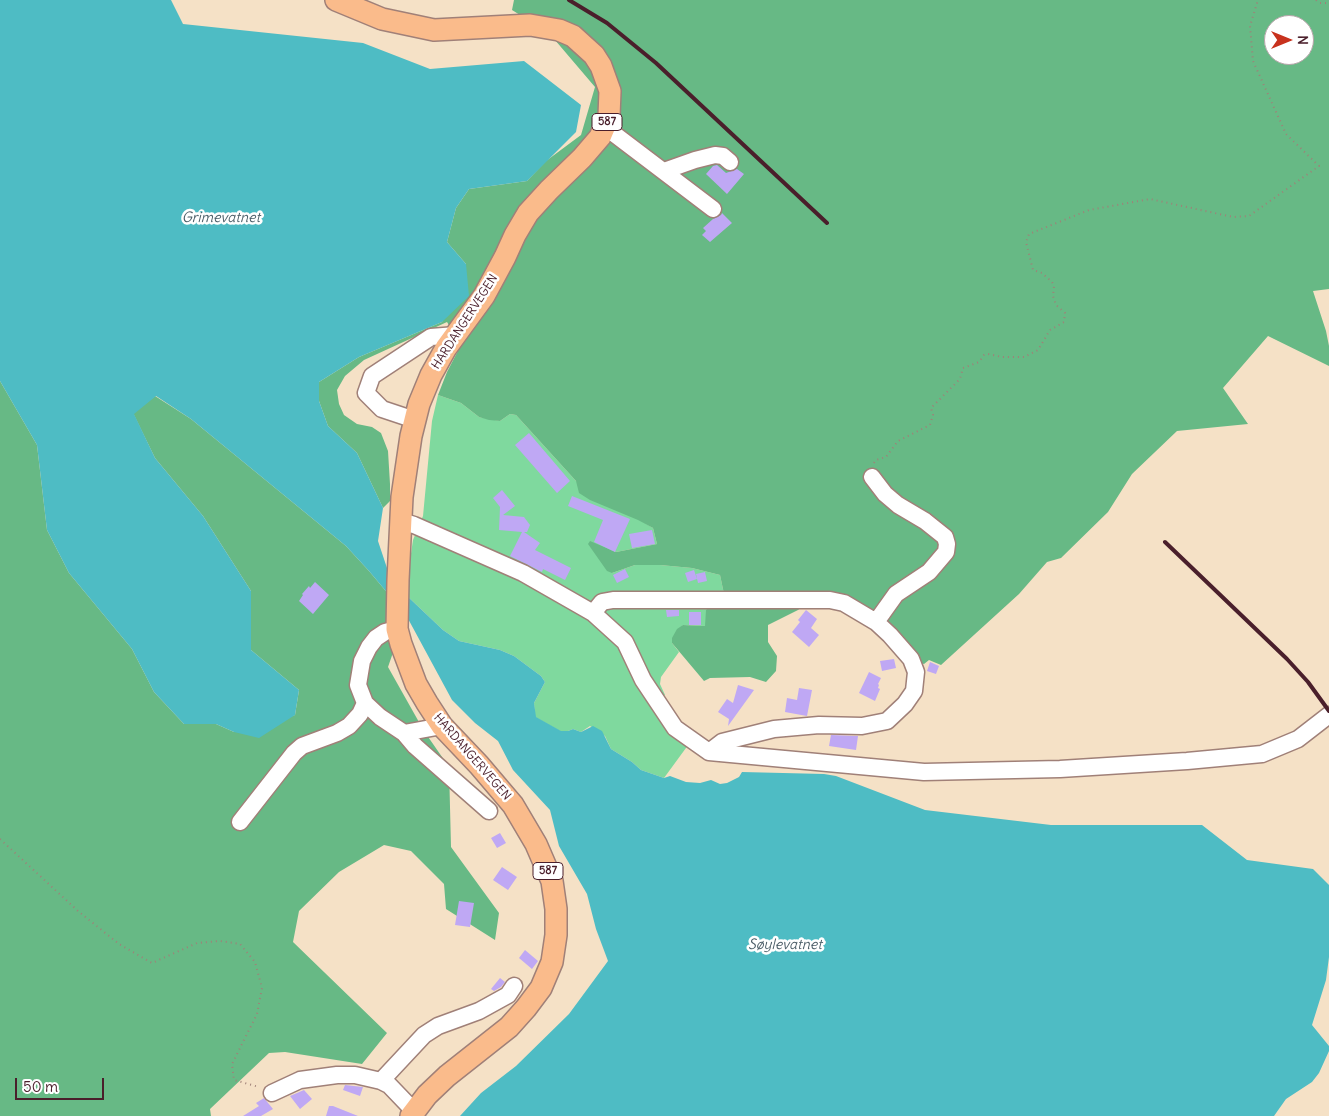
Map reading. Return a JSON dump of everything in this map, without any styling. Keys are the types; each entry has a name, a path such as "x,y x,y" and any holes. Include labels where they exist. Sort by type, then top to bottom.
{"main road":[{"name":"HARDANGERVEGEN","path":"336,0 382,19 434,30 530,24 546,26 574,36 594,55 607,78 611,104 606,127 592,148 549,190 528,214 515,235 484,296 446,348 431,376 419,404 415,420 402,498 398,580 397,622 408,666 416,684 442,726 498,785 513,805 536,844 552,881 556,909 556,934 552,962 541,988 526,1008 509,1027 447,1076 412,1114"}],"street":[{"path":"606,127 713,208"},
{"path":"664,171 714,155 723,156 730,162"},
{"path":"415,420 382,409 366,394 372,376 431,337 456,335"},
{"path":"872,476 885,494 898,505 926,521 945,537 947,544 946,552 929,572 896,594 876,622"},
{"path":"401,521 523,573 593,613 625,642 643,680 675,728 709,752 924,772 1060,770 1262,754 1298,739 1329,715"},
{"path":"593,613 602,602 613,600 830,600 844,604 876,622 911,660 916,672 914,691 887,722 774,729 722,742 709,752"},
{"path":"240,822 294,753 302,746 337,733 348,726 360,714 365,703 358,685 362,660 376,638 397,622"},
{"name":"HARDANGERVEGEN","path":"365,703 380,717 404,733 415,746 489,811"},
{"path":"404,733 442,726"},
{"path":"381,1081 424,1035 438,1026 479,1011 508,995 514,986"},
{"name":"HARDANGERVEGEN","path":"272,1093 300,1080 337,1075 355,1075 381,1081 395,1090 412,1114"}],"path":[{"path":"872,476 876,460 886,457 898,441 930,425 933,415 931,408 960,379 963,368 979,362 984,355 988,354 1002,357 1024,357 1038,350 1050,330 1064,322 1065,313 1056,305 1052,282 1042,273 1033,270 1026,242 1029,234 1089,210 1150,199 1233,216 1249,216 1319,166 1286,134 1253,61 1250,26 1258,0"},
{"path":"1316,0 1320,3 1329,3"},
{"path":"0,839 78,911 120,944 152,963 197,943 220,940 240,944 255,962 262,988 257,1014 232,1064 234,1080 272,1093"}],"green space":[{"path":"514,0 1329,0 1329,289 1313,291 1326,331 1329,346 1329,366 1268,336 1223,388 1248,424 1177,431 1132,474 1108,512 1061,558 1047,562 1019,594 941,665 929,660 924,664 917,662 906,645 817,596 798,610 768,625 768,642 777,656 776,671 766,682 750,677 710,678 704,681 672,643 672,638 677,629 683,625 705,626 706,610 724,594 720,575 692,568 660,565 635,565 612,573 607,571 588,544 590,541 616,552 657,544 653,528 590,500 579,493 576,481 516,415 510,414 500,421 489,420 479,417 461,403 438,395 461,345 447,322 364,360 345,376 337,390 339,404 344,415 357,424 372,427 381,433 388,451 390,484 390,501 383,508 357,453 328,426 319,401 319,382 359,357 442,322 466,264 447,242 456,208 469,189 527,181 546,161 581,135 595,87 549,33 512,10"},
{"path":"0,381 37,445 47,530 69,573 132,649 154,692 184,724 216,724 234,732 295,715 299,690 251,650 251,591 203,516 155,458 133,413 155,396 191,419 346,546 406,615 388,667 424,731 449,767 451,847 499,913 495,940 446,909 444,884 411,851 384,845 339,872 299,911 293,942 387,1033 362,1064 285,1052 269,1053 210,1109 211,1116 0,1116"},
{"path":"438,395 461,403 479,417 500,421 510,414 516,415 576,481 653,528 657,544 616,552 610,550 612,573 635,565 660,565 692,568 720,575 724,594 705,626 683,625 672,643 679,652 661,677 660,684 665,695 659,699 694,737 664,778 641,770 611,749 605,736 590,726 581,732 573,729 560,731 535,717 534,703 545,682 541,676 514,656 500,650 459,641 443,630 405,594 413,540 423,516 432,421"}],"water":[{"path":"0,0 171,0 183,24 363,43 430,69 524,61 581,105 576,132 527,181 469,189 456,208 447,242 466,264 469,296 442,322 359,357 319,382 319,401 328,426 357,453 383,508 378,541 389,574 405,594 443,630 459,641 500,650 514,656 541,676 545,682 534,703 536,717 561,731 573,729 581,732 593,726 602,731 611,749 641,770 664,778 670,776 686,782 700,783 711,780 720,784 739,777 742,772 824,774 836,776 925,810 1051,825 1202,825 1247,860 1313,869 1329,885 1329,957 1326,980 1312,1025 1329,1046 1329,1051 1319,1073 1312,1082 1286,1099 1274,1116 460,1116 481,1093 516,1066 569,1014 608,961 596,929 587,894 559,846 550,810 513,770 498,741 475,723 452,700 406,615 369,571 346,546 191,419 156,396 134,414 155,458 203,516 251,591 251,650 299,690 295,715 259,738 234,732 216,724 184,724 154,692 132,649 69,573 47,530 37,445 0,381"}],"building":[{"path":"717,165 726,173 737,169 744,174 727,194 706,174 713,166"},
{"path":"722,213 732,223 710,242 702,235 706,231 703,228"},
{"path":"529,433 570,481 557,493 515,445"},
{"path":"502,490 515,506 503,515 524,517 530,525 527,532 524,532 540,543 535,550 571,568 565,580 543,569 542,572 510,556 522,532 499,530 500,507 493,498"},
{"path":"572,496 630,519 615,552 594,542 603,520 568,506"},
{"path":"652,530 655,544 632,548 629,534"},
{"path":"625,569 629,577 617,583 613,575"},
{"path":"694,570 697,579 688,582 685,573"},
{"path":"705,572 707,581 698,583 696,574"},
{"path":"315,582 329,595 313,614 299,601 302,594"},
{"path":"666,610 679,610 679,616 667,617"},
{"path":"806,610 817,619 811,628 819,635 809,647 792,632"},
{"path":"689,612 701,612 701,625 689,625"},
{"path":"894,659 896,668 882,671 880,661"},
{"path":"930,662 939,666 936,674 927,671"},
{"path":"869,672 881,678 878,684 880,689 875,701 859,693"},
{"path":"738,685 754,690 728,726 729,719 718,712 727,699 733,703"},
{"path":"799,688 812,690 807,716 785,712 787,698 797,700"},
{"path":"831,735 858,736 856,750 829,746"},
{"path":"500,833 506,843 497,848 491,838"},
{"path":"502,867 517,877 508,890 493,880"},
{"path":"459,901 474,903 470,927 455,925"},
{"path":"525,950 538,961 532,969 519,958"},
{"path":"500,978 505,982 494,991 491,989"},
{"path":"345,1085 363,1087 360,1096 343,1090"},
{"path":"304,1090 312,1099 300,1109 290,1096"},
{"path":"264,1098 273,1109 261,1116 243,1116 259,1106 256,1103"},
{"path":"329,1106 333,1106 358,1116 326,1116"}],"railway":[{"path":"569,0 607,23 656,63 827,223"},
{"path":"1165,542 1287,659 1308,682 1329,711"}],"water label":[{"name":"Grimevatnet","path":"221,218"},
{"name":"Søylevatnet","path":"785,945"}]}
